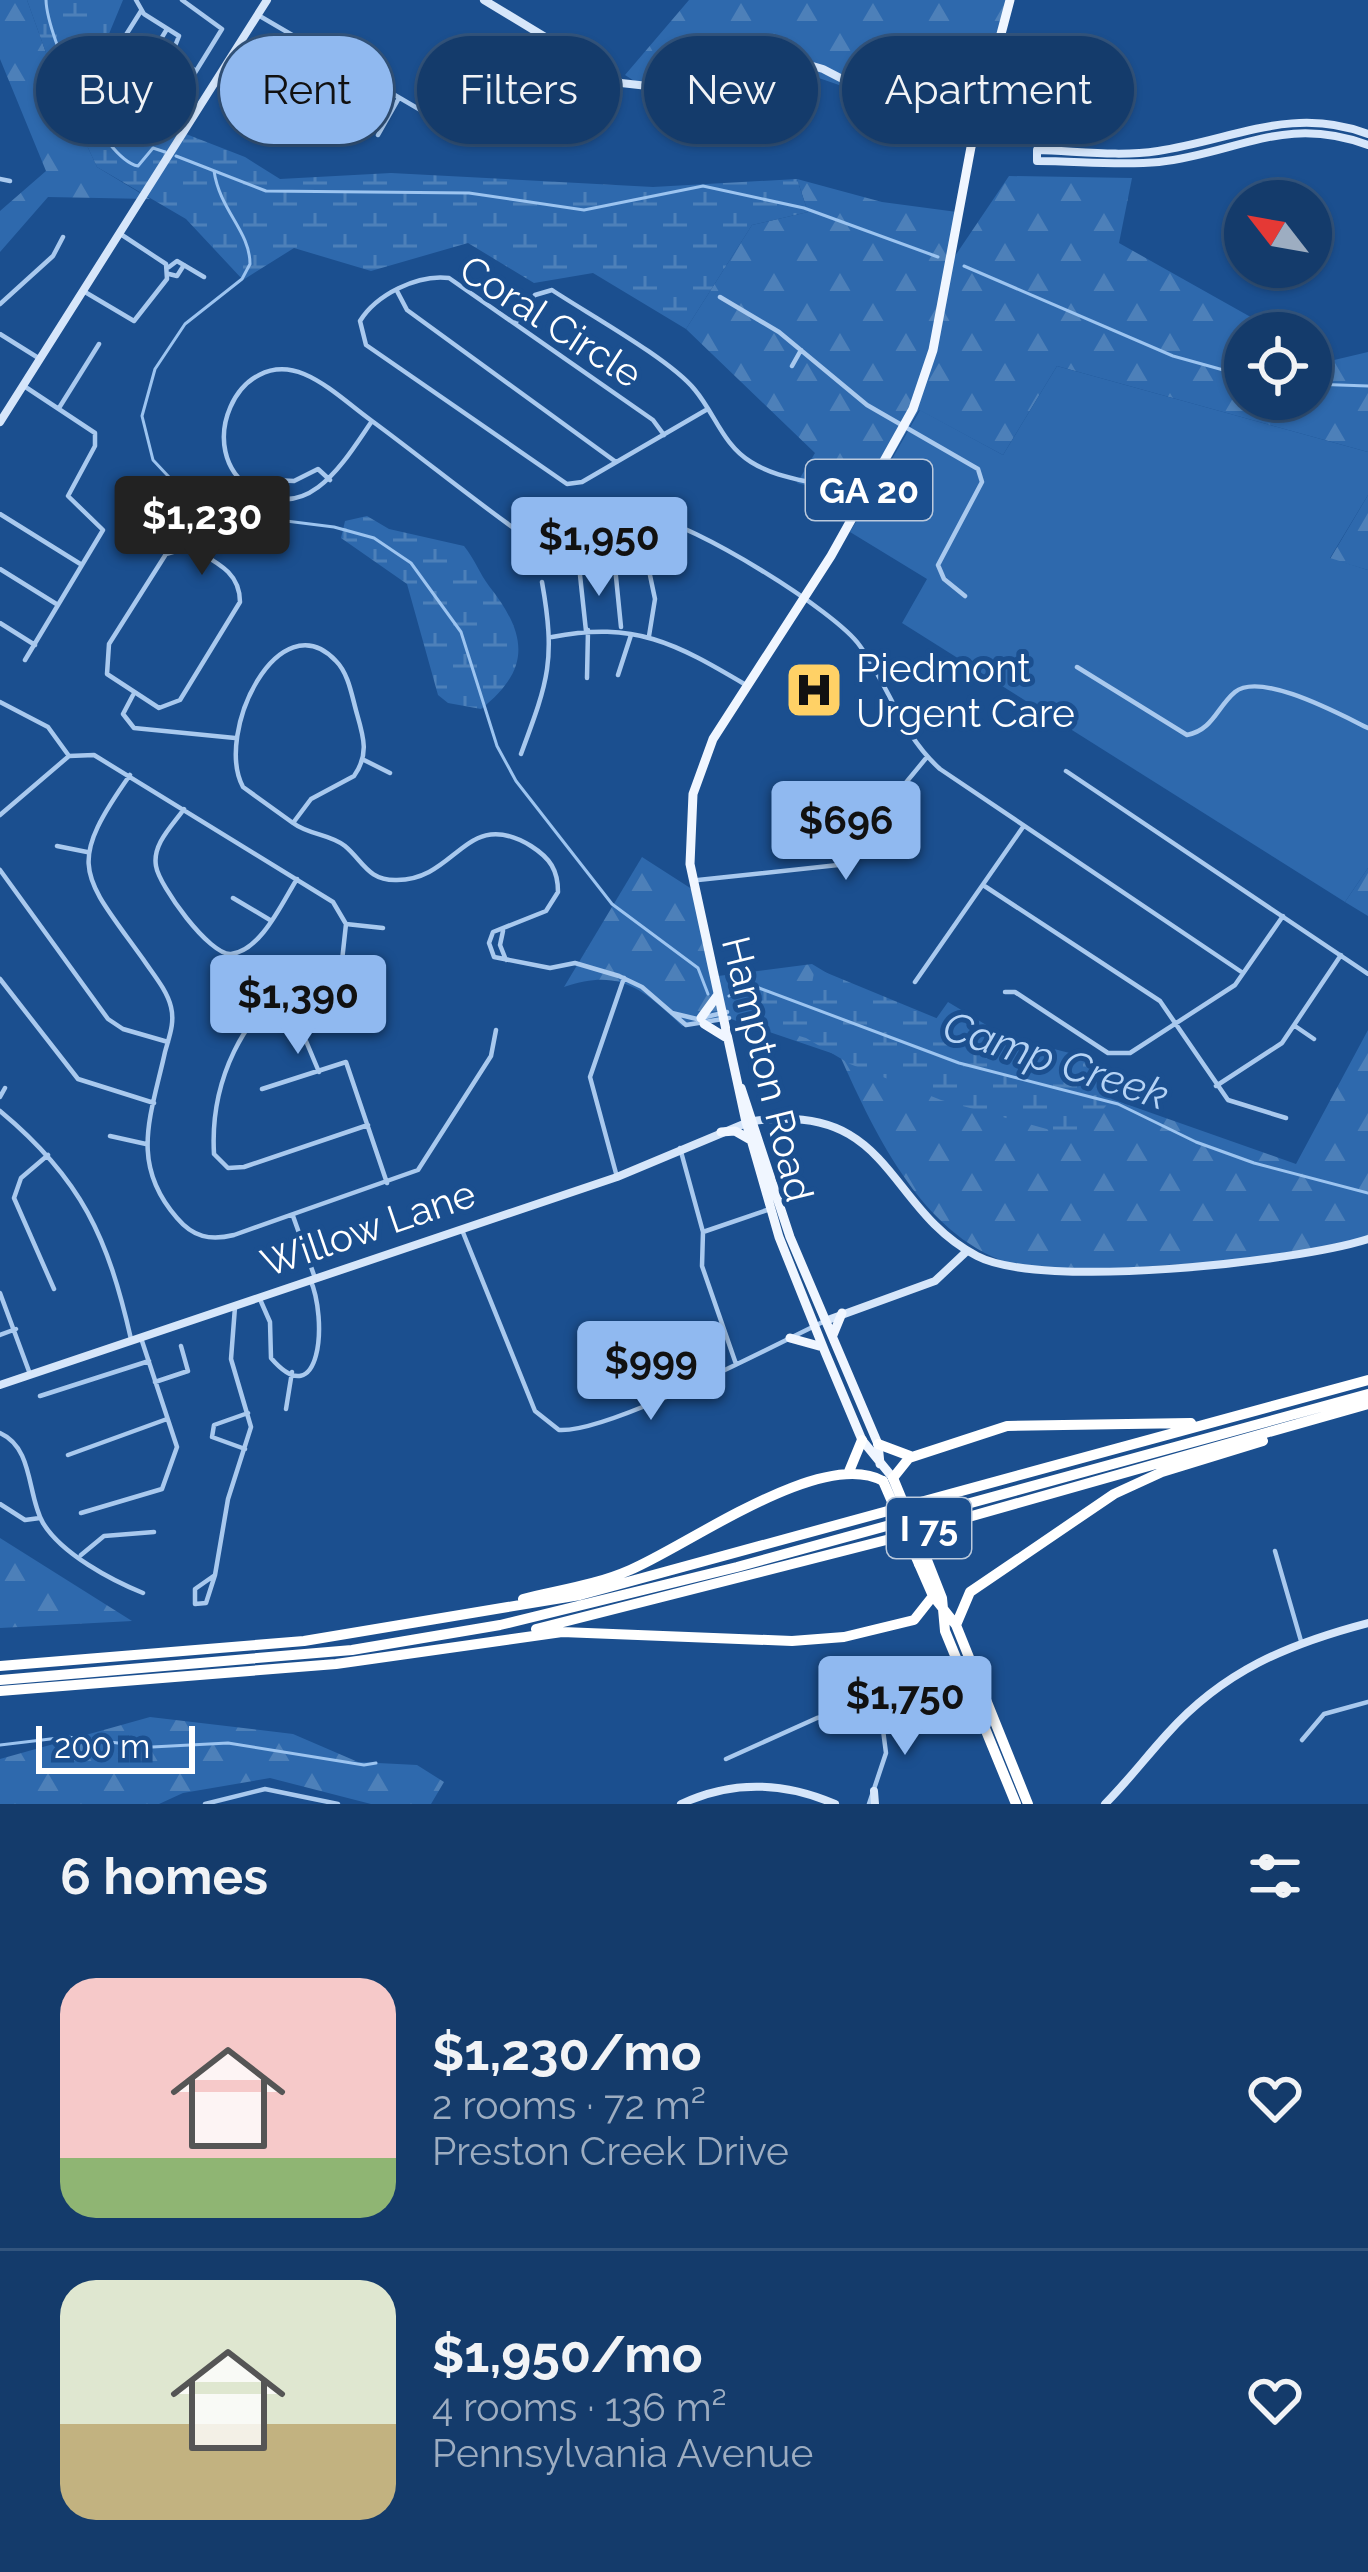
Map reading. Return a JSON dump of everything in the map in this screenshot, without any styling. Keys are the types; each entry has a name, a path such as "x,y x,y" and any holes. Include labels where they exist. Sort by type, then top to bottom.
{"highway":[{"name":"I 75","path":"0,1666 243,1648 427,1624 652,1578 1368,1380"},
{"path":"0,1680 352,1650 518,1622 1368,1394"},
{"path":"914,1620 936,1592 970,1592 1127,1487 1362,1406"},
{"name":"I 75","path":"0,1691 279,1670 486,1641 787,1567 1362,1406"},
{"path":"427,1624 612,1577 770,1498 848,1474 868,1473 888,1480 913,1456 960,1438 1018,1424 1212,1423"},
{"path":"848,1474 859,1458 862,1440"},
{"path":"878,1444 893,1454 913,1456"},
{"name":"Hampton Road","path":"888,1480 1028,1804"},
{"path":"486,1641 582,1631 805,1640 914,1620 951,1628 970,1592"},
{"name":"Hampton Road","path":"951,1628 962,1670 1014,1802"},
{"path":"962,1670 948,1691 975,1698"}],"main road":[{"name":"GA 20","path":"1000,36 1010,0"},
{"name":"Hampton Road","path":"888,1480 862,1440 825,1352 737,1081 692,881 689,822 696,781 712,739 803,599 906,425 932,350 972,144"},
{"path":"717,996 703,1021 727,1039"},
{"name":"Hampton Road","path":"737,1081 748,1099 751,1140 770,1209 819,1324 833,1340 878,1444 880,1462"},
{"path":"721,1132 735,1131 751,1140"},
{"path":"833,1340 842,1313"},
{"path":"790,1338 808,1339 825,1352"}],"street":[{"path":"136,0 141,10 179,36"},
{"path":"182,0 222,28 196,71"},
{"path":"0,422 267,0"},
{"path":"484,0 622,82 657,87 739,59 778,56 842,79"},
{"path":"125,36 141,10"},
{"path":"258,15 295,36"},
{"path":"162,36 167,28"},
{"path":"393,94 417,109"},
{"path":"393,109 399,98"},
{"path":"1368,134 1328,122 1291,120 1142,153 1037,156 1160,162 1285,131 1330,133 1368,145"},
{"path":"0,178 10,181"},
{"path":"122,235 177,276 184,265"},
{"path":"0,304 53,256 63,237"},
{"path":"86,292 134,320 175,261 204,277"},
{"name":"Coral Circle","path":"664,435 653,420 448,278 436,276 372,302 360,321 366,345 567,484 583,482 664,435 706,410"},
{"path":"515,323 536,295 552,290 694,388 728,442 752,463 780,476 834,485 863,501"},
{"path":"397,291 407,310 616,463"},
{"path":"720,297 801,350 854,396 971,463 982,476 938,565 944,579 965,596"},
{"path":"0,334 40,359"},
{"path":"59,408 99,344"},
{"path":"791,366 801,350"},
{"path":"372,421 331,481 296,497 267,497 236,477 220,435 225,414 256,378 283,371 306,374 372,421 542,548 560,555 623,524 662,519 803,599 853,636 906,733 927,758 1244,973"},
{"path":"24,386 96,437 68,492 70,502 103,529 26,660"},
{"path":"267,497 271,481 294,481 318,469 331,481"},
{"path":"0,525 3,516 83,566"},
{"path":"190,547 232,572 240,585 240,602 180,700 159,708 133,695 107,674 109,644 166,554 190,547"},
{"path":"647,561 655,599 649,636"},
{"path":"616,567 621,629"},
{"path":"0,569 58,605"},
{"path":"580,575 587,678"},
{"path":"521,754 550,672 552,637 542,583"},
{"path":"0,623 35,645"},
{"path":"552,637 621,629 649,636 746,685"},
{"path":"618,675 632,632"},
{"path":"293,824 308,801 347,782 364,760 365,741 342,670 328,655 310,648 287,652 263,671 241,709 235,738 243,787 293,824 343,844 373,874 396,880 429,870 485,833 510,834 550,862 558,892 546,910 490,936 494,957 530,959 550,968 575,963 624,978 672,1013 703,1021 725,1016"},
{"path":"1077,668 1179,733 1200,732 1236,691 1253,686 1316,704 1368,728"},
{"path":"133,695 123,714 134,728 235,738"},
{"path":"0,702 48,727 69,756"},
{"path":"0,815 69,756 94,755 332,902 346,924 341,970 302,979 241,1031 232,1048 214,1142 218,1162 244,1167 368,1125"},
{"path":"692,881 838,865 927,758"},
{"path":"364,760 390,773"},
{"path":"1066,771 1368,974"},
{"path":"130,775 86,852 93,887 168,996 172,1015 168,1042 146,1144 154,1186 193,1233 217,1239 387,1183 422,1166 490,1056 498,1038 496,1030"},
{"path":"185,808 163,838 155,863 211,947 232,954 251,944 297,879"},
{"path":"915,982 1023,827"},
{"path":"57,846 86,852"},
{"path":"0,870 100,1010 123,1029 168,1042"},
{"path":"983,885 1160,1001 1228,1100 1286,1118"},
{"path":"233,898 270,920"},
{"path":"1005,992 1015,992 1116,1055 1130,1053 1221,997 1244,973 1282,916"},
{"path":"346,924 383,928"},
{"path":"503,931 500,945 506,960"},
{"path":"1216,1086 1274,1050 1342,955"},
{"path":"616,1177 590,1077 624,978"},
{"path":"0,979 78,1079 154,1103"},
{"path":"273,1004 299,1030 319,1072"},
{"path":"1295,1026 1314,1039"},
{"path":"262,1089 346,1062 387,1183"},
{"path":"0,1097 5,1088"},
{"path":"0,1111 48,1155 88,1208 149,1361 177,1455 162,1489 81,1514"},
{"path":"751,1121 790,1119 848,1132 871,1148 942,1231 967,1251 1000,1265 1078,1270 1260,1263 1368,1239"},
{"name":"Willow Lane","path":"0,1385 616,1177 751,1121"},
{"path":"110,1136 146,1144"},
{"path":"680,1148 703,1232 702,1267 736,1364"},
{"path":"48,1155 21,1178 14,1198 54,1289"},
{"path":"703,1232 770,1209"},
{"path":"292,1372 315,1362 323,1319 293,1216"},
{"path":"460,1227 535,1412 553,1428 582,1429 842,1313 935,1281 967,1251"},
{"path":"0,1293 30,1374"},
{"path":"260,1297 270,1325 269,1354 292,1372"},
{"path":"215,1575 196,1589 195,1604 206,1603 215,1575 228,1499 247,1450 248,1413 231,1359 236,1306"},
{"path":"0,1336 16,1329"},
{"path":"155,1382 188,1370 181,1346"},
{"path":"40,1396 149,1361"},
{"path":"286,1409 292,1372"},
{"path":"247,1450 212,1437 214,1425 248,1413"},
{"path":"68,1455 167,1419"},
{"path":"0,1433 18,1447 40,1518 58,1542 143,1593"},
{"path":"0,1504 25,1520 40,1518"},
{"path":"81,1556 104,1536 154,1532"},
{"path":"1275,1552 1301,1642"},
{"path":"1104,1804 1213,1689 1301,1642 1368,1623"},
{"path":"726,1759 779,1731 948,1691"},
{"path":"1302,1740 1324,1714 1368,1702"},
{"path":"872,1804 886,1750 880,1707"},
{"path":"681,1804 733,1787 801,1792 835,1804"},
{"path":"206,1804 265,1789 338,1804"}],"green space":[{"path":"0,0 27,0 40,36 36,36 36,144 86,144 97,167 150,199 48,197 0,252 0,211 46,171 0,59"},
{"path":"27,0 123,0 108,36 40,36"},
{"path":"689,0 1012,0 999,36 842,36 842,86 818,78 818,36 658,36"},
{"path":"644,53 644,87 625,75"},
{"path":"196,138 245,157 280,179 391,173 653,187 797,179 808,212 752,225 686,329 593,273 534,283 468,243 371,271 294,248 243,280 186,219 97,167 86,144 196,144"},
{"path":"1009,176 1132,178 1119,243 1242,312 1224,312 1224,412 1057,366 1003,455 919,410 862,509 836,493 797,483 815,453 686,329 752,225 808,212 797,179 882,202 957,212 955,256"},
{"path":"1368,352 1368,452 1252,420 1332,420 1332,361"},
{"path":"1057,366 1224,412 1224,420 1252,420 1368,452 1368,495 1330,558 1368,570 1368,868 1345,902 902,623 927,579 850,532 920,410 1003,455"},
{"path":"1368,495 1368,570 1330,559"},
{"path":"367,516 389,529 464,546 511,619 516,664 498,694 481,709 448,703 438,695 407,584 341,538 345,521"},
{"path":"642,857 698,893 718,976 812,964 926,1033 948,1002 1106,1097 1296,1164 1368,1030 1368,1238 1269,1257 1093,1271 1037,1270 986,1253 956,1234 908,1182 840,1056 728,1018 682,1026 642,992 615,981 564,987"},
{"path":"1368,868 1368,916 1345,902"},
{"path":"815,968 941,1020 1089,1058 1112,1078 1114,1095 1087,1131 1072,1136 941,1100 850,1064 806,1038 739,1018 728,981 750,982 763,990 811,988"},
{"path":"0,1538 132,1621 0,1628"},
{"path":"150,1717 293,1734 358,1762 417,1765 444,1782 431,1804 371,1804 270,1778 183,1793 159,1804 0,1804 0,1759"}],"waterway":[{"name":"Camp Creek","path":"46,0 66,67 109,142 138,166 153,148 165,152"},
{"path":"176,156 266,191 469,193 584,210 703,186 804,208 938,257"},
{"name":"Camp Creek","path":"214,171 222,198 245,241 250,264 242,279 185,324 155,369 142,416 153,460 184,493 214,512 334,527 374,538 411,563 461,632 497,746 516,781 612,904 698,968 708,994"},
{"path":"964,266 1173,356 1224,370"},
{"path":"1332,385 1368,386"},
{"name":"Camp Creek","path":"729,996 751,985 959,1063 1118,1104 1196,1142 1254,1163 1368,1193"},
{"path":"0,1745 67,1737 152,1747 228,1743 376,1763"}],"place":[{"name":"Piedmont Urgent Care","path":"814,690"}]}
